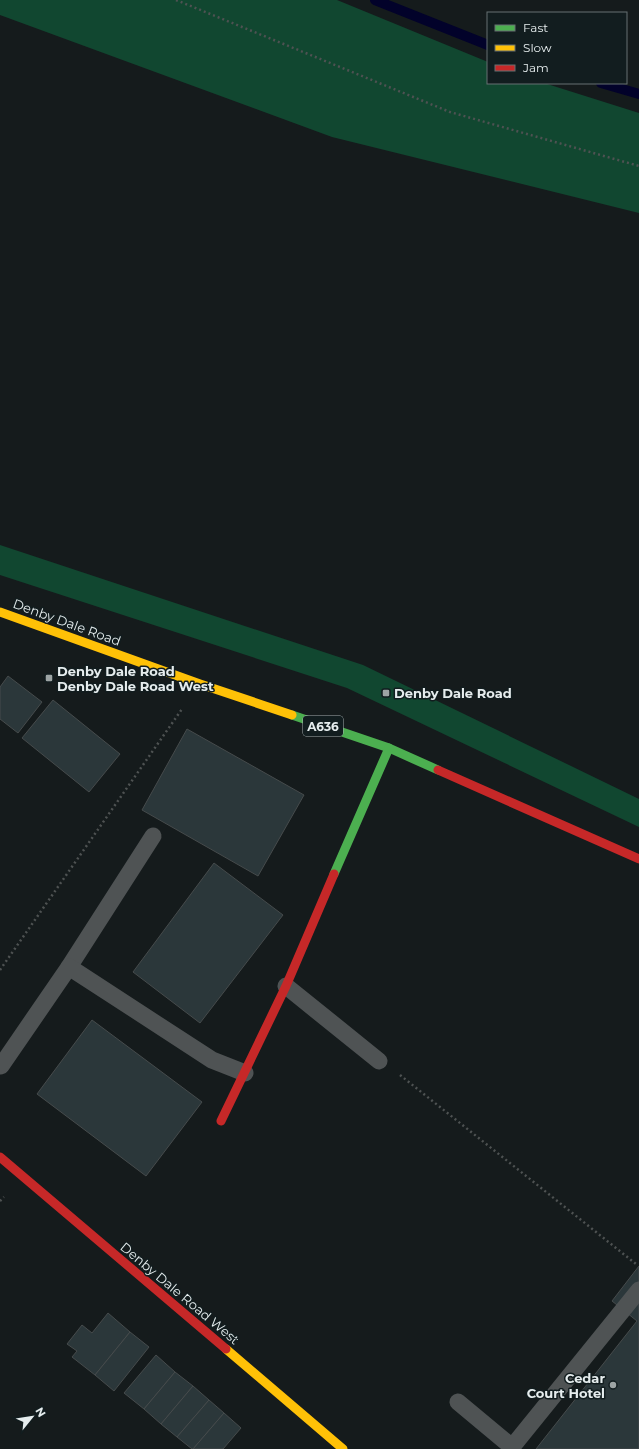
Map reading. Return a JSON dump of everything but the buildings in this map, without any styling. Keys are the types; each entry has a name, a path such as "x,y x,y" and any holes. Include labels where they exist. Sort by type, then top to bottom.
{"street":[{"name":"Denby Dale Road","path":"0,612 200,684 389,748 639,859"},
{"path":"221,1121 286,986 389,748"},
{"name":"Denby Dale Road West","path":"0,1157 343,1449"}],"lane":[{"path":"1,1066 69,967 153,836"},
{"path":"69,967 212,1060 245,1073"},
{"path":"286,986 379,1061"},
{"path":"458,1402 512,1447 639,1290"}],"path":[{"path":"176,0 450,112 639,166"},
{"path":"0,970 200,684"},
{"path":"395,1071 637,1264"}],"green space":[{"path":"0,0 337,0 487,62 487,84 547,84 639,113 639,213 332,137 0,15"},
{"path":"0,545 363,665 639,799 639,827 347,688 0,575"}],"waterway":[{"path":"375,0 487,45"},
{"path":"604,84 639,94"}],"traffic: fast":[{"path":"292,715 389,748 438,770"},
{"path":"334,874 389,748"}],"traffic: slow":[{"path":"0,612 200,684 292,715"},
{"path":"226,1349 343,1449"}],"traffic: jam":[{"path":"438,770 639,859"},
{"path":"221,1121 286,986 334,874"},
{"path":"0,1157 226,1349"}],"place":[{"name":"Denby Dale Road Denby Dale Road West","path":"49,678"},
{"name":"Denby Dale Road","path":"386,693"},
{"name":"Cedar Court Hotel","path":"613,1385"}]}
